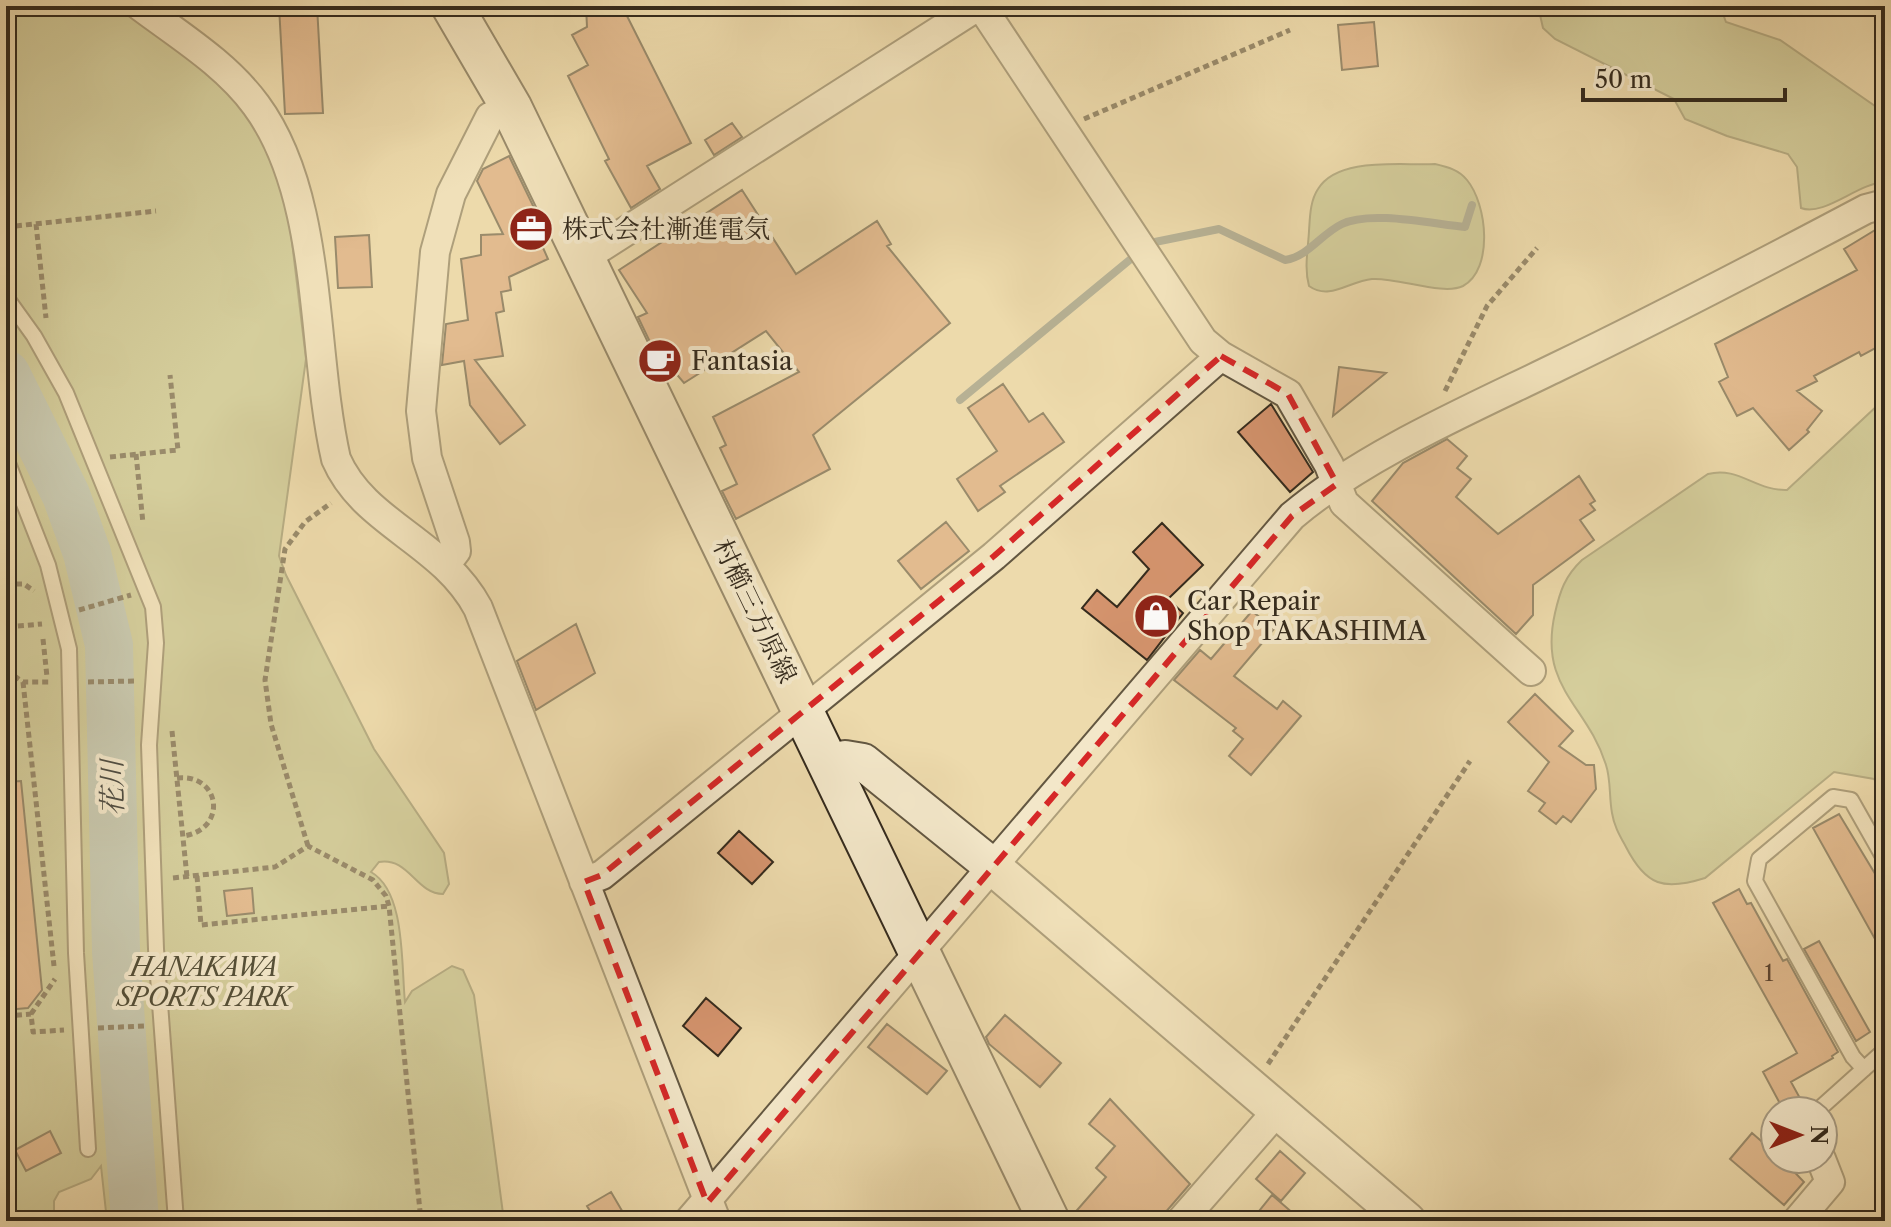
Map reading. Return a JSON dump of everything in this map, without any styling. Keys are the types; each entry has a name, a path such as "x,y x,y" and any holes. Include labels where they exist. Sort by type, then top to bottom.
{"main road":[{"name":"村櫛三方原線","path":"452,6 511,107 1049,1221"}],"street":[{"path":"140,6 235,81 255,103 286,156 301,215 336,459 352,488 446,564 478,608 584,882 704,1215"},
{"path":"584,258 979,6 1187,321 1221,356 1288,394 1337,484 1344,503 1531,671"},
{"path":"446,564 456,551 455,542 427,458 421,411 435,252 451,194 490,117 511,107"},
{"path":"704,1215 920,952 1276,532 1308,502 1450,419 1687,304 1866,209 1885,204"},
{"path":"584,882 602,875 994,556 1221,356"},
{"path":"830,767 845,759 863,762 993,867 1407,1221"},
{"path":"1181,1221 1278,1110"},
{"path":"1805,1218 1830,1182 1827,1175"}],"lane":[{"path":"6,297 34,336 66,393 153,607 156,643 150,719 154,879 161,1045 176,1221"},
{"path":"6,458 48,565 69,649 74,923 88,1149"},
{"path":"1864,1069 1853,1057 1755,881 1759,859 1833,797 1851,800 1885,860"},
{"path":"1835,1095 1885,1050"}],"path":[{"path":"1062,130 1290,30"},
{"path":"6,227 156,211"},
{"path":"34,336 47,327 36,224"},
{"path":"1450,419 1443,399 1474,328 1501,285 1537,248"},
{"path":"95,461 178,450 170,375"},
{"path":"136,454 143,528"},
{"path":"352,488 305,522 285,549 267,658 266,702 308,846 373,880 386,896 389,906 421,1221"},
{"path":"6,584 24,584 39,601"},
{"path":"72,612 130,596"},
{"path":"6,670 23,682 44,682 41,613"},
{"path":"6,618 7,627 42,624"},
{"path":"80,682 141,681"},
{"path":"6,1016 31,1014 56,984 23,682"},
{"path":"150,719 171,719 187,877"},
{"path":"1251,1087 1470,761"},
{"path":"177,778 197,780 211,794 214,803 213,814 202,830 183,836"},
{"path":"154,879 275,867 308,846"},
{"path":"197,876 201,925 389,906"},
{"path":"31,1014 33,1032"},
{"path":"90,1029 150,1026"}],"highlighted area":[{"path":"1221,356 1288,394 1329,465 1337,484 1292,516 707,1203 584,882 602,875 994,556"}],"green space":[{"name":"HANAKAWA SPORTS PARK","path":"6,6 120,6 205,70 246,111 274,161 289,217 306,359 279,556 374,749 444,853 449,884 443,894 426,888 398,865 389,862 379,862 371,872 391,896 396,912 405,1002 412,991 452,966 463,970 474,995 504,1221 107,1221 101,1166 91,1179 59,1192 54,1201 54,1221 6,1221"},
{"path":"1538,6 1720,6 1726,22 1780,40 1885,113 1885,182 1820,208 1801,208 1797,167 1788,154 1727,136 1685,119 1674,99 1555,39 1543,28"},
{"path":"1435,164 1453,169 1464,177 1479,204 1483,220 1483,251 1473,278 1463,286 1444,289 1382,279 1364,280 1324,292 1309,286 1307,266 1311,209 1315,194 1327,179 1355,167"},
{"path":"1885,403 1885,796 1874,779 1834,772 1705,878 1678,884 1658,882 1641,870 1619,835 1612,813 1606,765 1598,744 1567,694 1553,660 1555,613 1564,584 1582,560 1708,474 1729,473 1766,487 1787,490 1878,405"}],"water":[{"path":"77,508 98,539 93,551 77,555 66,553 66,513"}],"building":[{"path":"279,6 317,6 323,113 285,114"},
{"path":"586,6 622,6 691,143 647,166 660,189 631,208 605,161 609,159 568,76 588,65 572,35 587,27"},
{"path":"1374,22 1378,66 1342,70 1338,25"},
{"path":"732,123 742,137 714,155 705,140"},
{"path":"509,156 538,216 542,228 536,232 548,259 509,277 511,290 501,292 504,311 496,313 503,356 475,360 525,425 500,444 470,405 464,361 442,365 446,324 468,320 461,259 481,255 481,235 503,234 477,181 483,169"},
{"path":"742,190 796,274 877,221 891,244 887,246 950,323 813,435 830,469 736,519 722,491 737,484 720,448 726,445 713,417 799,372 766,331 684,383 668,364 662,367 638,317 647,313 619,270"},
{"path":"1885,224 1885,343 1861,356 1859,352 1814,376 1817,381 1797,391 1822,411 1807,430 1809,432 1789,450 1753,408 1737,416 1719,382 1728,377 1715,344 1857,270 1844,249"},
{"path":"369,235 372,287 338,288 335,237"},
{"path":"1339,367 1386,373 1333,416"},
{"path":"1003,384 1029,422 1043,413 1064,442 1000,486 1005,492 978,511 957,479 997,451 968,408"},
{"path":"1271,404 1313,472 1290,492 1238,432"},
{"path":"1447,439 1467,456 1457,468 1471,479 1456,497 1498,534 1579,476 1595,501 1590,504 1595,510 1580,520 1594,540 1533,585 1533,615 1516,634 1372,501 1403,463"},
{"path":"946,522 969,551 921,589 898,561"},
{"path":"1162,523 1203,565 1168,599 1183,613 1147,660 1082,608 1097,590 1117,607 1149,569 1133,552"},
{"path":"1252,611 1274,629 1234,676 1277,709 1283,701 1301,716 1251,775 1229,756 1243,739 1233,731 1236,728 1174,680 1200,650 1211,659"},
{"path":"576,624 595,673 536,710 517,661"},
{"path":"1535,694 1573,731 1559,746 1586,765 1594,765 1596,789 1571,822 1563,816 1556,824 1539,811 1545,803 1528,791 1549,762 1508,722"},
{"path":"21,781 42,990 28,1008 6,1010 6,782"},
{"path":"1839,814 1880,882 1877,883 1885,898 1885,957 1813,828"},
{"path":"739,831 773,862 752,884 718,853"},
{"path":"252,888 254,913 227,916 224,891"},
{"path":"1739,889 1747,904 1751,903 1783,961 1787,959 1838,1052 1791,1082 1798,1095 1775,1095 1763,1072 1797,1053 1713,903"},
{"path":"1819,941 1870,1032 1856,1041 1804,949"},
{"path":"706,998 741,1028 718,1056 683,1026"},
{"path":"1005,1015 1061,1063 1040,1087 989,1044 986,1037"},
{"path":"887,1024 947,1071 927,1094 868,1047"},
{"path":"1110,1099 1190,1184 1158,1221 1072,1221 1071,1217 1106,1177 1096,1168 1115,1146 1089,1124"},
{"path":"50,1131 61,1153 26,1171 15,1150"},
{"path":"1752,1133 1759,1139 1759,1175 1797,1175 1804,1182 1784,1205 1730,1159"},
{"path":"1280,1151 1305,1173 1281,1201 1256,1179"},
{"path":"611,1192 628,1221 596,1221 587,1206"},
{"path":"1272,1195 1302,1221 1251,1221"}],"waterway":[{"path":"1150,243 1219,229 1285,260 1301,254 1335,228 1354,220 1385,218 1465,227 1472,205"},
{"path":"960,400 1132,258"},
{"name":"花川","path":"6,374 66,495 87,553 109,645 116,951 135,1221"}],"place":[{"name":"株式会社漸進電気","path":"531,229"},
{"name":"Fantasia","path":"660,361"},
{"name":"Car Repair Shop TAKASHIMA","path":"1156,616"}]}
